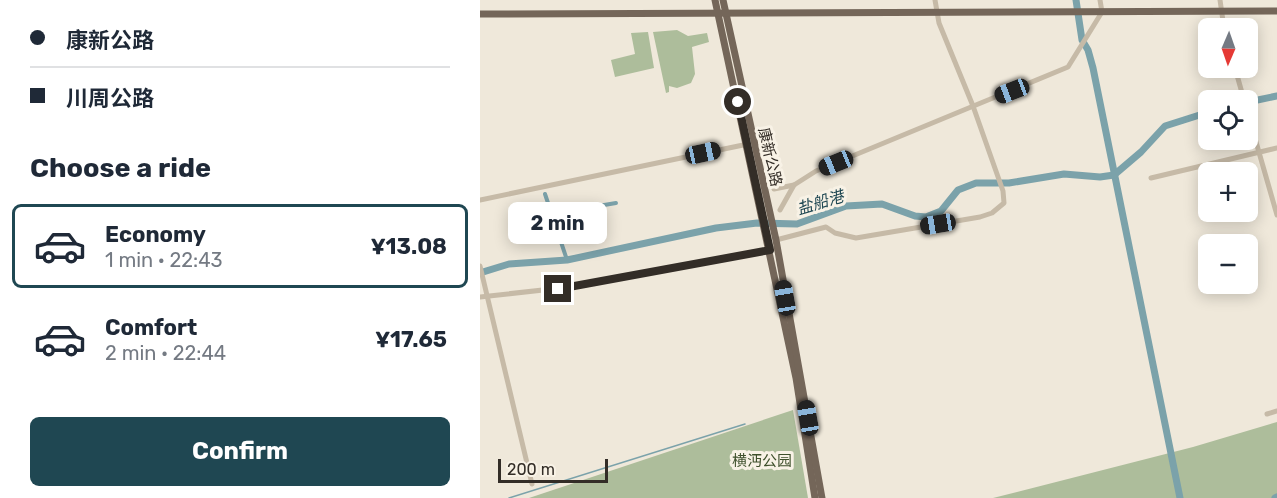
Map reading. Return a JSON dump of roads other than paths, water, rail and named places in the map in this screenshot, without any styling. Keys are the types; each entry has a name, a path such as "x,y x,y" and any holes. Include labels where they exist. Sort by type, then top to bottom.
{"main road":[{"name":"康新公路","path":"715,0 722,14 766,214 766,235 775,244 815,498"},
{"name":"康新公路","path":"723,0 722,14 748,144 775,244 822,498"},
{"path":"480,14 1277,11"}],"street":[{"path":"480,297 579,286 775,244 826,227 835,233 856,238 992,213 1004,203 1003,191 973,106 939,23 935,0"},
{"path":"774,189 794,185 816,171 1068,67 1078,55 1102,12 1100,0"},
{"path":"1220,0 1222,18"},
{"path":"480,200 748,144"},
{"path":"1151,178 1277,148"},
{"path":"1258,149 1277,215"},
{"path":"780,210 794,185"},
{"path":"480,266 532,484"},
{"path":"1267,414 1277,411"}],"waterway":[{"path":"1076,0 1082,40 1088,50 1093,68 1180,498"},
{"name":"盐船港","path":"1258,100 1277,96"},
{"name":"盐船港","path":"480,273 509,264 567,260 716,228 757,223 797,224 846,206 882,204 915,216 926,217 941,211 958,190 976,183 1009,183 1064,174 1100,177 1114,175 1141,152 1165,126 1198,116"},
{"path":"545,194 567,260"},
{"path":"551,214 616,203"},
{"path":"509,498 745,424"}],"park label":[{"name":"横沔公园","path":"762,461"}]}
